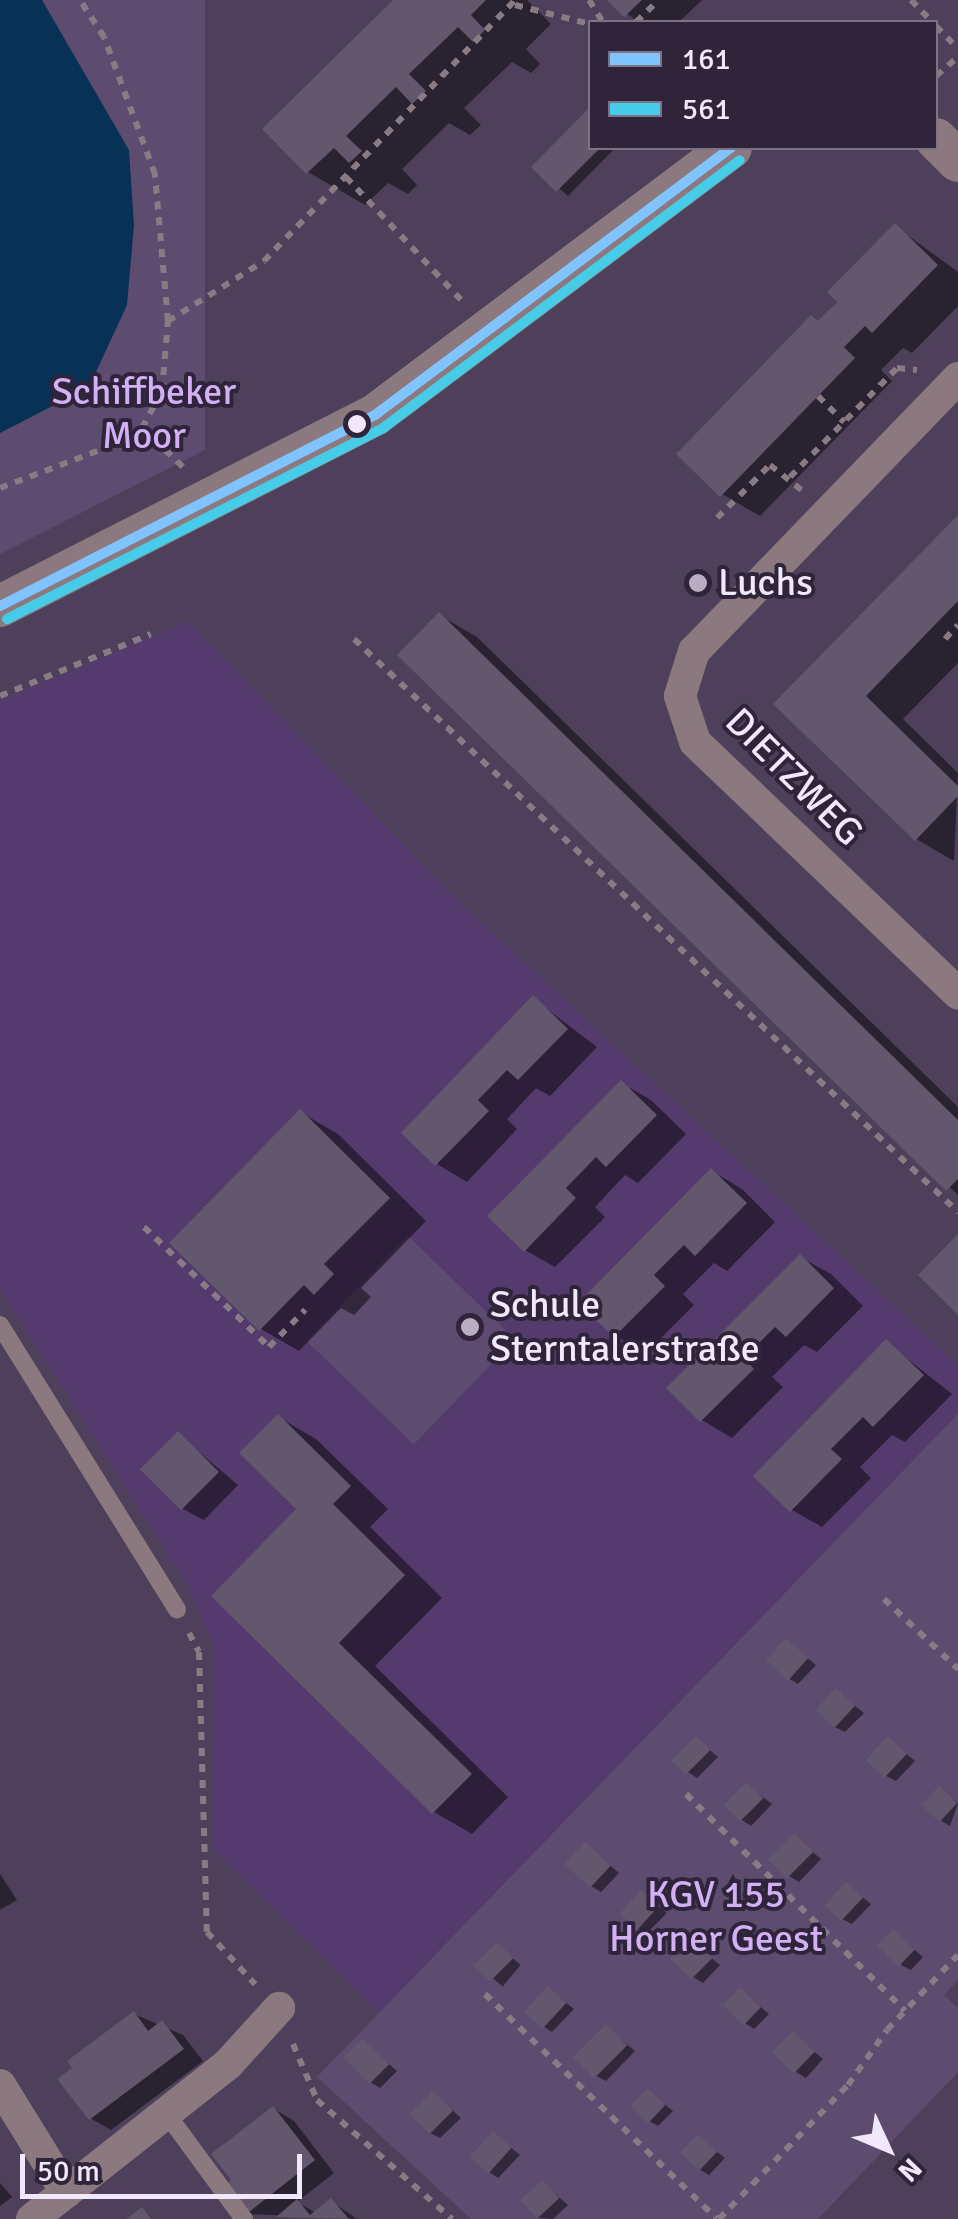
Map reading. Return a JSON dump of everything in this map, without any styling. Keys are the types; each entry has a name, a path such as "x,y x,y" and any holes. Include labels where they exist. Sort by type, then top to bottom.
{"street":[{"path":"938,141 958,160"},
{"path":"0,606 376,416 729,150"},
{"name":"DIETZWEG","path":"952,384 694,651 680,696 695,742 958,993"},
{"path":"32,2219 228,2064 278,2008"},
{"path":"0,2086 66,2192"}],"lane":[{"path":"0,1325 177,1610"},
{"path":"166,2113 244,2219"}],"path":[{"path":"0,488 142,428 162,391 168,321 155,174 104,38 80,0"},
{"path":"638,20 660,0"},
{"path":"911,0 930,20"},
{"path":"168,321 264,260 515,2 588,23"},
{"path":"938,29 958,53 938,74"},
{"path":"346,177 490,332"},
{"path":"790,477 897,368 926,370 952,384"},
{"path":"818,396 844,422"},
{"path":"142,428 193,477"},
{"path":"717,518 770,464 790,477 826,514"},
{"path":"945,638 958,625"},
{"path":"0,696 152,634"},
{"path":"354,639 958,1212"},
{"path":"144,1228 269,1347 305,1310"},
{"path":"884,1599 958,1668"},
{"path":"177,1610 198,1652 206,1932 278,2008 316,2100 452,2219"},
{"path":"686,1794 906,2012"},
{"path":"485,1994 718,2219 848,2085 958,1955"}],"shaded area":[{"name":"Schule Sterntalerstraße","path":"188,621 456,899 958,1365 958,1414 379,2013 214,1850 212,1641 186,1583 0,1289 0,700"}],"green space":[{"name":"Schiffbeker Moor","path":"42,0 205,0 205,450 0,554 0,433 89,387 77,64"},
{"path":"408,1236 515,1340 414,1445 307,1341"},
{"name":"KGV 155 Horner Geest","path":"958,1414 958,1980 944,1995 958,2008 958,2072 818,2219 471,2219 317,2077"}],"water":[{"name":"Schiffbeker Moor","path":"0,0 42,0 129,150 134,225 127,305 89,387 0,433"}],"building":[{"path":"393,0 486,0 471,15 485,30 473,42 458,27 409,74 426,91 412,104 396,87 346,136 362,151 349,163 334,148 306,174 262,129"},
{"path":"607,0 642,0 624,17"},
{"path":"588,109 588,150 598,150 556,192 531,167"},
{"path":"895,223 938,265 872,333 865,326 844,347 855,358 720,497 676,454 811,315 818,321 837,302 827,292"},
{"path":"958,515 958,601 866,696 958,786 958,796 915,841 773,704"},
{"path":"439,612 958,1120 958,1179 946,1191 397,655"},
{"path":"533,995 568,1029 518,1080 507,1070 478,1100 489,1111 435,1166 401,1133"},
{"path":"621,1080 657,1115 606,1167 596,1157 566,1188 576,1198 524,1252 487,1216"},
{"path":"300,1109 390,1198 324,1264 334,1274 314,1295 304,1285 259,1331 169,1243"},
{"path":"711,1168 747,1203 695,1256 684,1245 654,1275 665,1286 614,1337 578,1303"},
{"path":"958,1234 958,1315 918,1275"},
{"path":"800,1254 834,1288 786,1337 775,1327 744,1358 754,1369 700,1422 666,1388"},
{"path":"886,1339 924,1375 873,1427 863,1417 831,1449 842,1459 790,1512 753,1476"},
{"path":"278,1414 351,1486 333,1504 405,1575 339,1643 472,1774 432,1814 211,1596 296,1509 239,1453"},
{"path":"178,1431 219,1472 181,1510 140,1469"},
{"path":"786,1638 808,1658 788,1680 766,1660"},
{"path":"836,1688 855,1706 835,1728 816,1710"},
{"path":"696,1736 710,1750 685,1775 671,1761"},
{"path":"888,1736 907,1754 885,1778 865,1760"},
{"path":"747,1782 763,1798 740,1822 724,1805"},
{"path":"939,1786 957,1803 940,1822 921,1805"},
{"path":"794,1833 813,1852 787,1878 768,1859"},
{"path":"585,1842 611,1866 590,1888 565,1864"},
{"path":"846,1882 863,1898 841,1921 824,1905"},
{"path":"641,1890 659,1906 637,1930 620,1914"},
{"path":"893,1929 915,1950 899,1966 877,1946"},
{"path":"691,1937 712,1958 691,1979 670,1958"},
{"path":"497,1942 513,1958 490,1982 474,1965"},
{"path":"548,1986 566,2003 542,2029 524,2012"},
{"path":"740,1987 761,2007 743,2025 723,2005"},
{"path":"134,2011 148,2031 162,2020 184,2049 89,2120 57,2079 72,2068 67,2061"},
{"path":"606,2024 627,2045 594,2078 573,2057"},
{"path":"793,2031 815,2052 794,2073 772,2053"},
{"path":"363,2038 389,2064 369,2084 343,2058"},
{"path":"647,2088 665,2105 648,2123 630,2106"},
{"path":"433,2091 453,2111 429,2134 410,2114"},
{"path":"273,2106 315,2160 244,2216 222,2187 231,2180 211,2154"},
{"path":"493,2131 512,2148 488,2174 470,2157"},
{"path":"698,2134 717,2152 699,2171 680,2153"},
{"path":"542,2180 559,2198 537,2219 520,2200"},
{"path":"331,2198 349,2219 276,2217 297,2199 310,2215"},
{"path":"142,2207 151,2219 127,2219"}],"transit line":[{"name":"161","path":"0,606 375,415 728,150"},
{"name":"561","path":"7,619 383,428 740,160"}],"place":[{"name":"Luchs","path":"698,583"},
{"name":"Schule Sterntalerstraße","path":"470,1327"}]}
